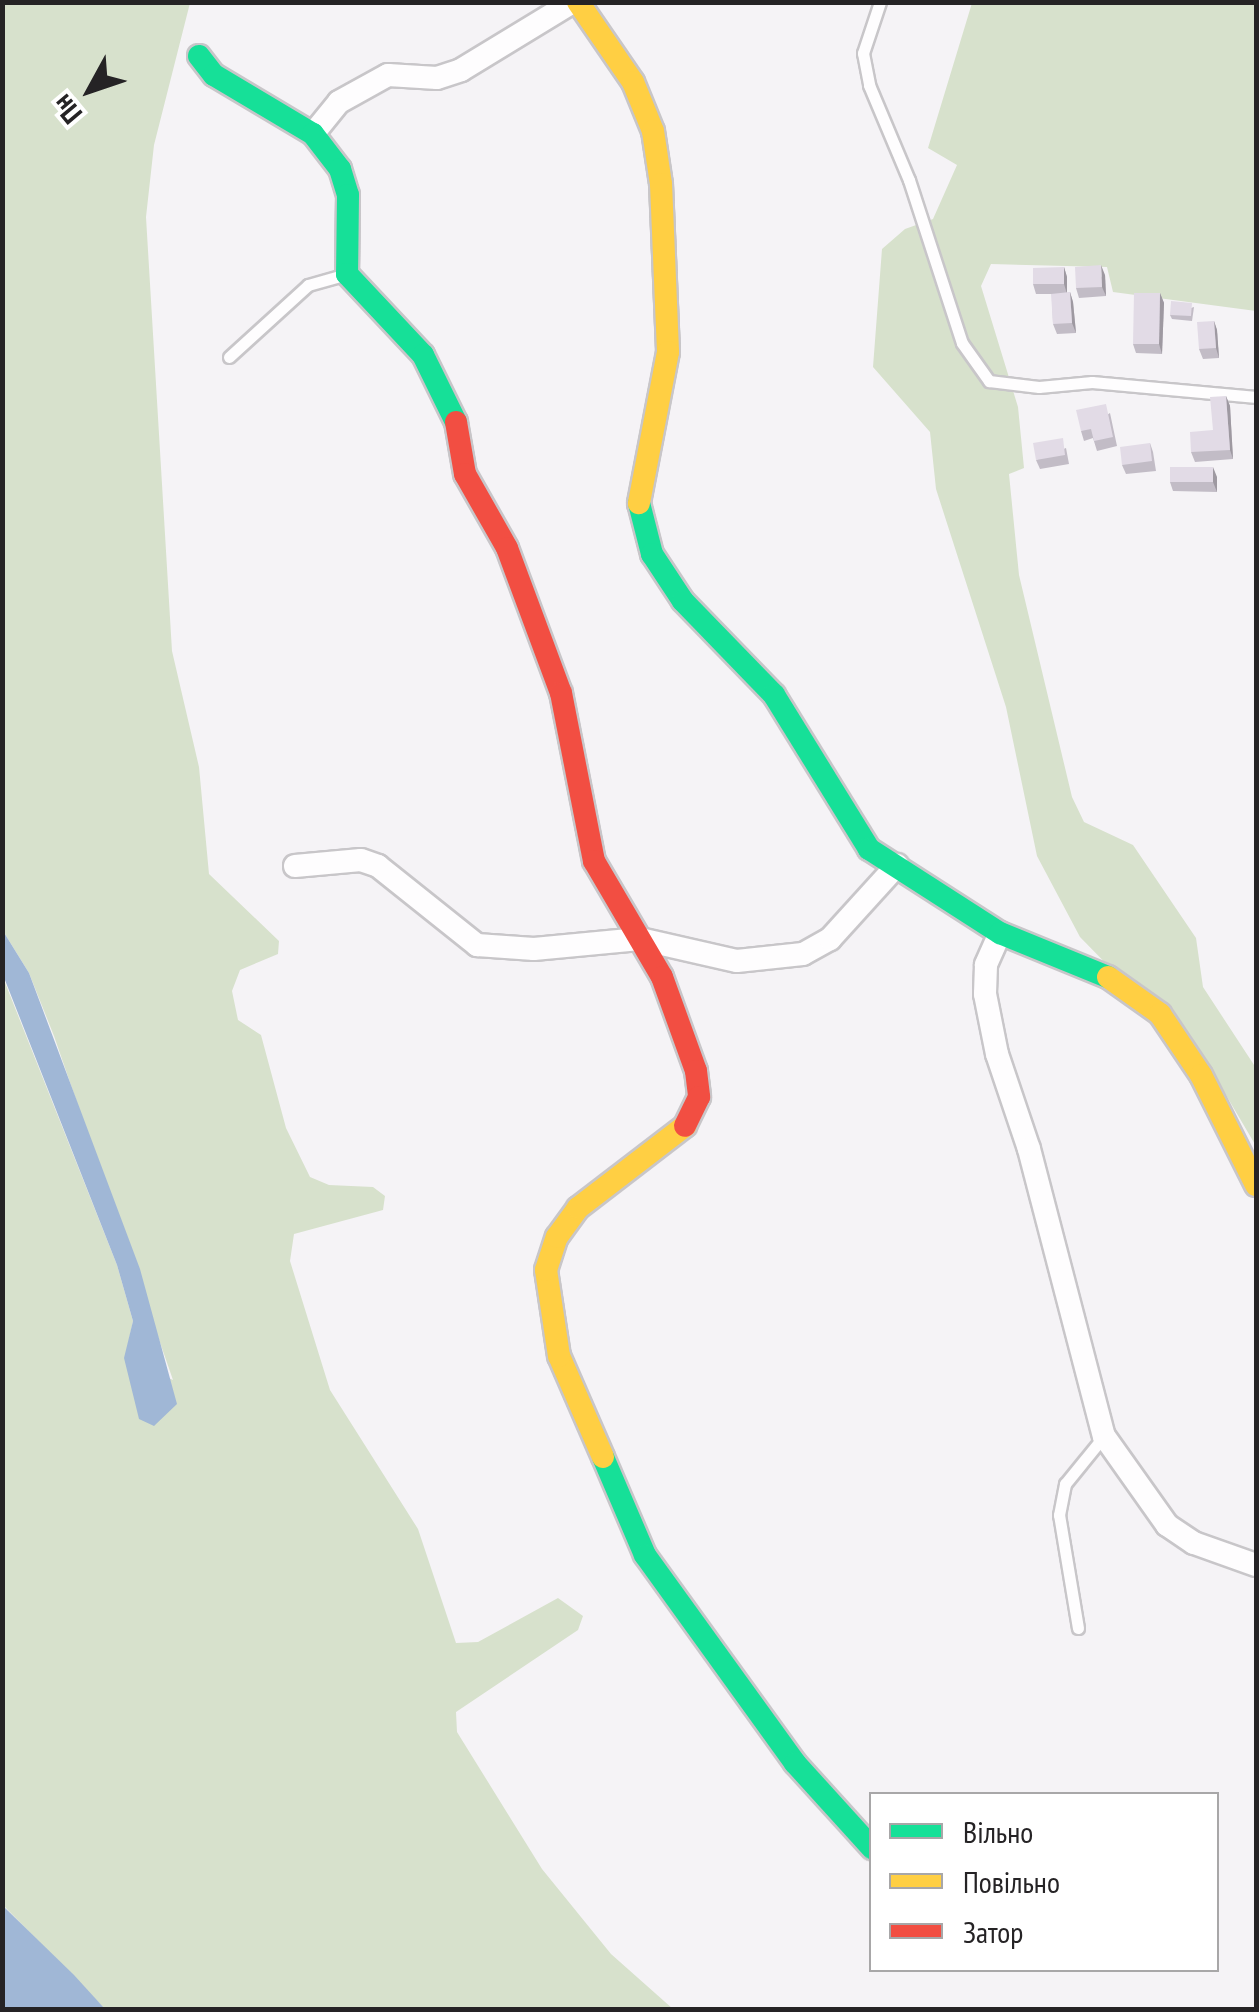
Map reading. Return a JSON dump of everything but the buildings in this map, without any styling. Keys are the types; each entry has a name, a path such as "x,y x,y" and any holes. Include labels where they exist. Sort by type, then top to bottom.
{"street":[{"path":"313,134 339,102 388,75 436,78 461,70 576,2 633,82 653,130 661,184 668,352 640,486 640,518 652,554 683,600 774,695 869,849 1000,932 1096,968 1160,1014 1201,1075 1256,1185"},
{"path":"199,56 214,75 313,134 332,152 348,195 346,274 424,355 455,416 465,474 507,548 560,693 594,861 640,939 680,1020 699,1096 686,1125 578,1208 557,1238 546,1270 559,1356 645,1555 795,1764 869,1845"},
{"path":"295,866 361,860 378,866 477,945 534,949 640,939 737,961 803,954 864,907 897,865"},
{"path":"1000,932 986,966 984,994 996,1054 1029,1149 1104,1436 1167,1525 1194,1544 1256,1565"}],"lane":[{"path":"880,2 863,53 868,85 910,180 962,343 990,380 1039,387 1092,382 1256,397"},
{"path":"229,357 308,285 346,274"},
{"path":"1078,1628 1059,1515 1064,1484 1104,1436"}],"green space":[{"path":"2,3 190,3 154,145 146,217 172,651 199,767 209,874 279,941 278,954 240,970 232,991 238,1020 261,1035 286,1128 310,1177 329,1185 373,1187 385,1196 383,1210 294,1234 290,1261 330,1390 418,1529 456,1643 478,1642 558,1598 583,1616 578,1630 456,1712 457,1732 542,1869 611,1954 673,2009 105,2009 3,1905 2,975 117,1265 133,1321 125,1358 173,1380 54,1036 29,973 3,931"},
{"path":"972,3 1256,3 1256,311 1113,292 1107,267 991,264 981,286 1018,407 1024,468 1009,474 1019,575 1072,797 1084,822 1133,845 1196,938 1203,987 1256,1068 1256,1146 1213,1073 1080,937 1037,856 1006,707 936,489 930,432 873,367 882,249 905,229 933,219 957,165 928,148"}],"water":[{"path":"3,931 29,973 140,1269 177,1404 154,1426 139,1419 124,1358 133,1321 117,1265 3,975"},
{"path":"2,1905 74,1975 105,2009 3,2009"}],"traffic: fast":[{"path":"199,56 214,75 313,134 340,169 348,195 347,274 423,355 456,422"},
{"path":"639,503 652,554 683,601 774,695 869,849 1000,933 1108,977"},
{"path":"603,1457 645,1555 795,1763 869,1845"}],"traffic: slow":[{"path":"578,2 633,82 653,131 661,184 668,352 639,503"},
{"path":"1108,977 1160,1014 1201,1075 1256,1185"},
{"path":"603,1457 559,1356 546,1270 557,1237 578,1208 685,1126"}],"traffic: jam":[{"path":"456,422 465,474 507,548 561,693 594,861 662,977 696,1071 699,1097 685,1126"}]}
